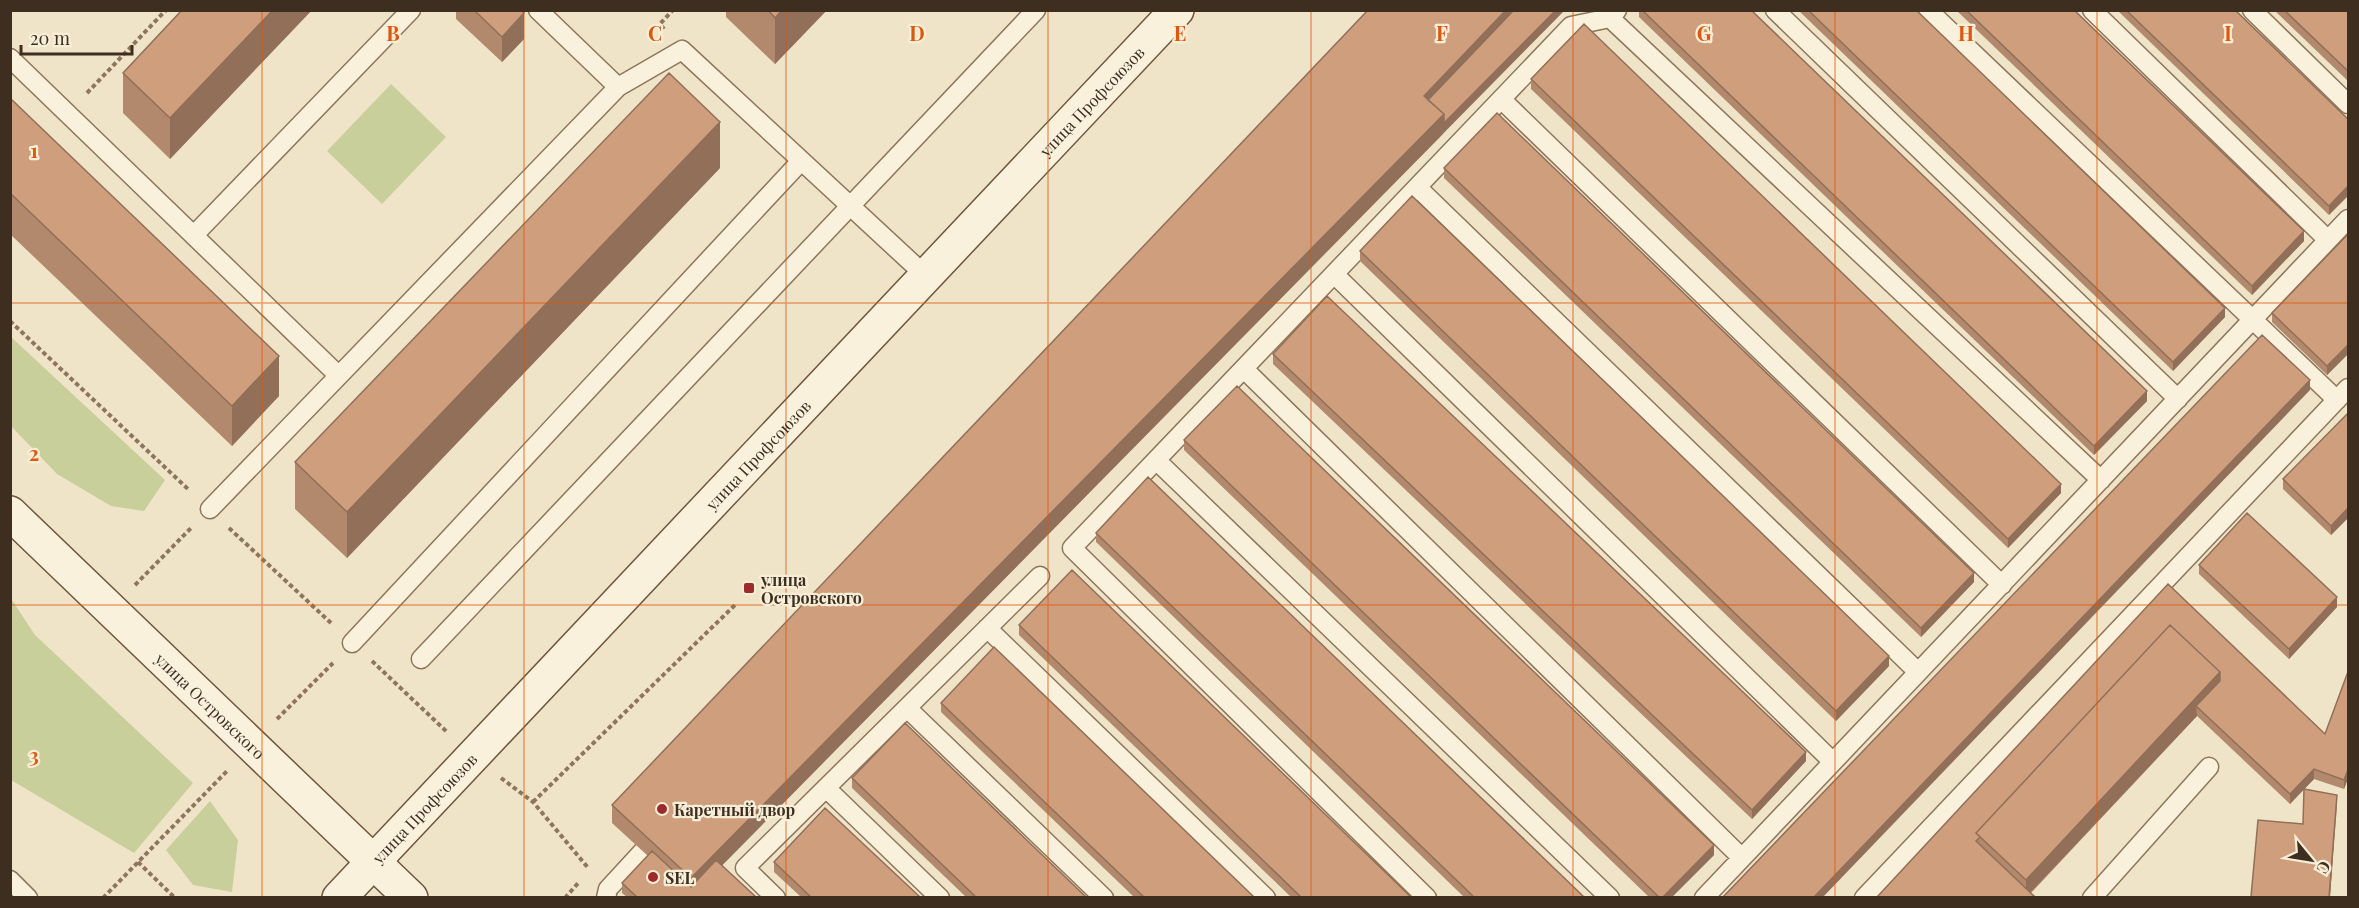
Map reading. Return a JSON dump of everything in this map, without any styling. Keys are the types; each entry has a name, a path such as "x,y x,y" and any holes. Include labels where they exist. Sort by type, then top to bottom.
{"main road":[{"name":"улица Профсоюзов","path":"339,897 1178,10"},
{"name":"улица Островского","path":"10,513 411,897"}],"lane":[{"path":"195,235 411,10"},
{"path":"538,10 618,87"},
{"path":"422,659 1036,10"},
{"path":"1775,10 2178,399"},
{"path":"1864,897 2343,394 2253,320 1928,10"},
{"path":"2092,10 2328,240"},
{"path":"2252,10 2349,104"},
{"path":"1427,897 1072,548 1571,26 1613,14 2101,480"},
{"path":"210,509 618,87 682,50 927,277"},
{"path":"10,58 338,375"},
{"path":"1501,99 2002,585"},
{"path":"352,643 801,161"},
{"path":"1417,187 1918,672"},
{"path":"1704,897 2349,219"},
{"path":"1334,274 1833,762"},
{"path":"1244,369 1742,858"},
{"path":"1156,460 1610,897"},
{"path":"776,897 745,868 1040,576"},
{"path":"987,628 1266,897"},
{"path":"907,708 1104,897"},
{"path":"2092,897 2209,767"},
{"path":"826,788 940,897"},
{"path":"607,893 643,851"},
{"path":"10,880 28,897"}],"path":[{"path":"68,113 166,10"},
{"path":"10,321 472,756 533,802 607,893"},
{"path":"111,609 210,509"},
{"path":"533,802 736,604"},
{"path":"138,862 175,897"}],"green space":[{"path":"391,84 446,137 382,204 327,151"},
{"path":"10,336 165,480 144,511 111,506 57,474 11,426"},
{"path":"10,597 35,635 193,783 134,853 11,780"},
{"path":"210,801 238,840 232,892 193,885 166,850"}],"building":[{"path":"182,10 273,10 170,118 123,73"},
{"path":"474,10 521,10 524,13 502,37"},
{"path":"768,10 782,10 775,18"},
{"path":"1368,10 1506,10 1424,96 1444,114 691,878 612,805"},
{"path":"1514,10 1556,10 1444,123 1444,114 1428,100"},
{"path":"1642,10 1751,10 2147,391 2094,446"},
{"path":"1808,10 1916,10 2225,308 2173,362"},
{"path":"1966,10 2074,10 2304,231 2252,286"},
{"path":"2126,10 2235,10 2349,120 2349,185 2329,206"},
{"path":"2284,10 2349,10 2349,72"},
{"path":"1584,24 2061,484 2008,539 1531,79"},
{"path":"669,73 720,122 347,512 295,462"},
{"path":"10,98 279,356 232,406 10,193"},
{"path":"1497,113 1974,573 1921,628 1444,168"},
{"path":"1412,196 1889,656 1836,711 1360,251"},
{"path":"2349,233 2349,344 2327,366 2272,313"},
{"path":"1327,296 1806,752 1752,810 1273,354"},
{"path":"2262,335 2310,380 1814,897 1723,897"},
{"path":"1237,386 1714,845 1663,897 1659,897 1184,440"},
{"path":"2349,412 2349,507 2331,526 2283,479"},
{"path":"1148,477 1584,897 1474,897 1096,533"},
{"path":"2247,513 2337,597 2289,649 2199,565"},
{"path":"1072,570 1411,897 1301,897 1019,625"},
{"path":"2168,584 2325,734 2349,669 2349,767 2344,780 2314,769 2290,794 2196,706 2220,681 2220,672 2170,625 1976,833 1980,837 1976,841 2035,897 1877,897"},
{"path":"2170,625 2220,672 2026,880 1976,833"},
{"path":"994,647 1254,897 1144,897 941,703"},
{"path":"905,723 1086,897 976,897 852,778"},
{"path":"2304,789 2337,795 2329,897 2251,897 2258,820 2303,824"},
{"path":"825,808 920,897 811,897 774,862"},
{"path":"652,851 691,887 716,860 756,897 637,897 622,883"}],"place":[{"name":"улица Островского","path":"749,588"},
{"name":"Каретный двор","path":"662,809"},
{"name":"SEL","path":"653,877"}]}
